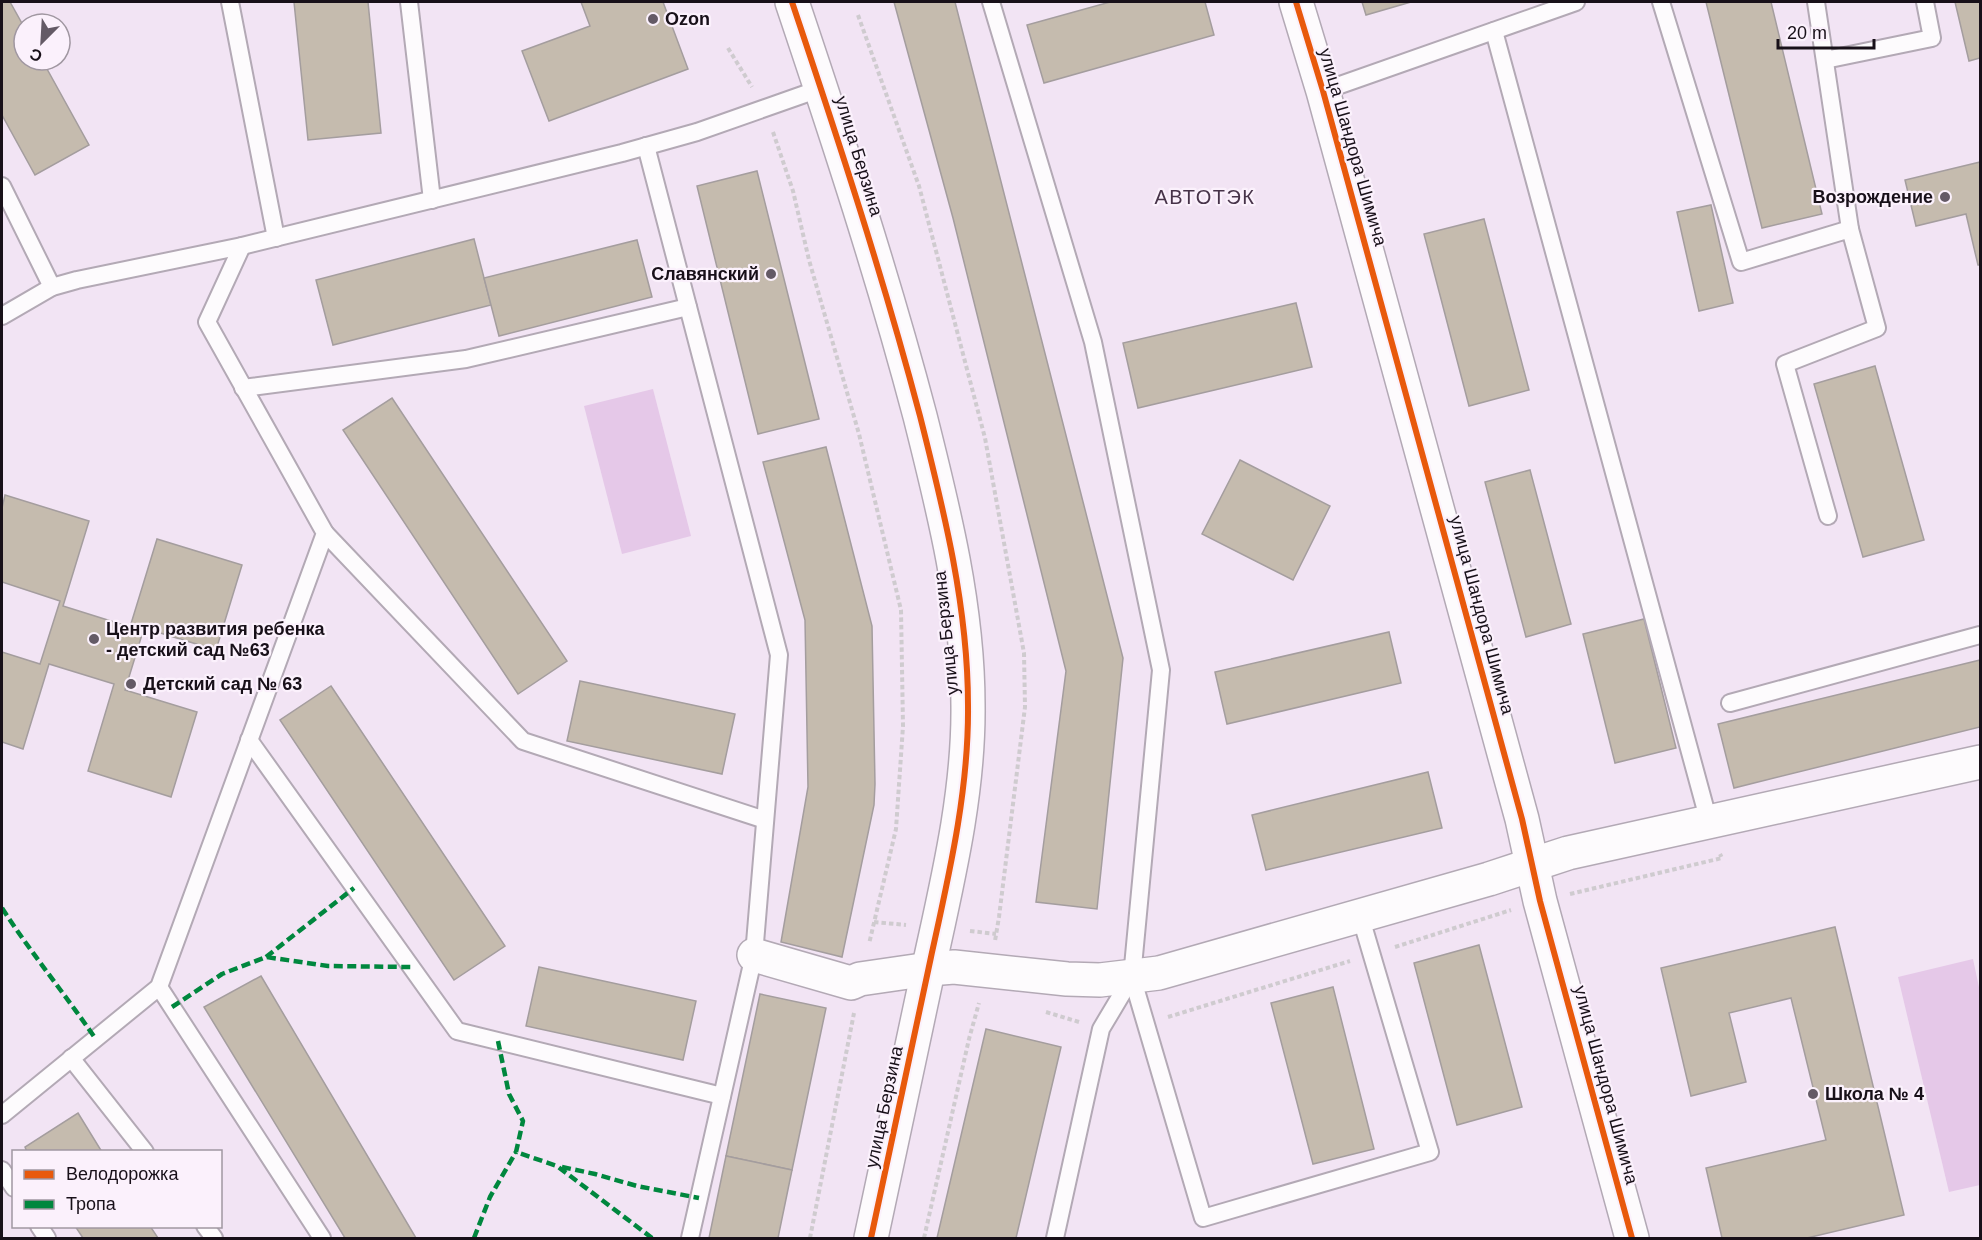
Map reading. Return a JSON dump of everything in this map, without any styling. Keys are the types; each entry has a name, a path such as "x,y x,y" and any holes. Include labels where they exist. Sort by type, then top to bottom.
{"street":[{"name":"улица Берзина","path":"792,2 822,88 896,322 942,501 954,561 968,671 967,746 955,838 871,1239"},
{"name":"улица Шандора Шимича","path":"1296,2 1323,91 1522,819 1543,912 1632,1239"},
{"path":"754,955 851,983 860,979 929,969 968,968 1067,979 1100,980 1159,973 1568,853 1980,762"}],"lane":[{"path":"230,2 276,238"},
{"path":"409,2 432,200"},
{"path":"991,2 1093,342 1161,670 1132,977 1203,1218 1430,1152 1360,915"},
{"path":"1323,91 1576,2"},
{"path":"1661,2 1741,262 1850,229"},
{"path":"1816,2 1850,229 1877,328 1785,364 1828,516"},
{"path":"1825,60 1932,38 1925,2"},
{"path":"1494,31 1709,822"},
{"path":"2,316 52,287 77,280 276,238 646,146 697,132 822,88"},
{"path":"646,146 779,655 754,955 690,1239"},
{"path":"2,186 52,287"},
{"path":"242,246 207,322 325,533 523,741 765,820"},
{"path":"243,388 466,359 688,308"},
{"path":"2,1114 159,987 325,533"},
{"path":"1730,703 1980,635"},
{"path":"249,740 458,1031 722,1096"},
{"path":"1055,1239 1101,1029 1132,977"},
{"path":"159,987 322,1239"},
{"path":"71,1058 144,1150"},
{"path":"2,1170 12,1185"}],"path":[{"path":"728,48 765,108 793,191 809,260 859,434 901,610 903,726 897,829 860,979 810,1239"}],"shaded area":[{"path":"653,389 691,536 622,554 584,406"},
{"path":"1973,959 1980,992 1980,1185 1949,1192 1898,977"}],"building":[{"path":"2,2 10,2 16,12 12,12 12,72 49,72 89,145 35,175 2,115"},
{"path":"294,2 368,2 381,133 308,140"},
{"path":"581,2 663,2 688,69 549,121 522,51 590,26"},
{"path":"894,2 955,2 1123,658 1097,909 1036,902 1066,671 953,218"},
{"path":"1110,2 1205,2 1214,35 1044,83 1027,25"},
{"path":"1362,2 1411,2 1366,15"},
{"path":"1706,2 1771,2 1822,214 1762,228"},
{"path":"1955,2 1980,2 1980,58 1969,61"},
{"name":"Возрождение","path":"1980,162 1980,265 1978,265 1966,214 1916,226 1905,180"},
{"path":"757,171 819,419 758,434 697,186"},
{"path":"1711,205 1733,303 1699,311 1677,212"},
{"path":"1484,219 1529,390 1469,406 1424,234"},
{"path":"474,239 491,305 333,345 316,280"},
{"path":"637,240 652,297 499,336 484,278"},
{"path":"1296,303 1312,367 1138,408 1123,343"},
{"path":"1875,366 1924,540 1863,557 1814,384"},
{"path":"392,398 567,661 518,694 343,430"},
{"path":"826,447 872,626 874,805 842,957 781,942 808,787 805,620 763,462"},
{"path":"1240,460 1330,506 1293,580 1202,534"},
{"path":"1530,470 1571,624 1526,637 1485,482"},
{"name":"Центр развития ребенка - детский сад №63","path":"5,495 89,521 63,606 130,627 157,539 242,565 216,650 144,628 125,690 197,712 171,797 88,771 114,684 49,664 23,749 2,742 2,652 40,664 60,601 2,582 2,508"},
{"path":"1644,619 1676,748 1615,763 1583,634"},
{"path":"1389,632 1401,683 1227,724 1215,672"},
{"path":"1980,660 1980,727 1734,788 1718,724"},
{"path":"580,681 735,714 722,774 567,741"},
{"path":"331,686 505,946 454,980 280,720"},
{"path":"1428,772 1442,828 1266,870 1252,815"},
{"path":"1835,927 1904,1215 1807,1238 1722,1238 1706,1168 1826,1140 1791,998 1729,1013 1746,1082 1691,1096 1661,968"},
{"path":"1479,945 1522,1107 1457,1125 1414,963"},
{"path":"539,967 696,1001 683,1060 526,1026"},
{"path":"261,976 416,1238 345,1238 204,1007"},
{"path":"1333,987 1374,1149 1313,1164 1271,1003"},
{"path":"760,994 826,1008 792,1170 726,1156"},
{"path":"986,1029 1061,1047 1016,1238 937,1238"},
{"path":"78,1113 101,1150 26,1150 25,1147"},
{"path":"726,1156 792,1170 778,1238 709,1238"},
{"path":"76,1228 151,1228 158,1238 83,1238"}],"marked path":[{"path":"266,957 354,888"},
{"path":"2,908 95,1038"},
{"path":"172,1007 222,974 266,957 328,966 411,967"},
{"path":"498,1041 509,1094 523,1121 516,1152 557,1166 652,1238"},
{"path":"474,1238 490,1197 516,1152"},
{"path":"562,1167 637,1186 699,1198"}],"cycle path":[{"path":"792,2 859,208 920,416 953,559 967,668 967,737 957,832 871,1238"},
{"path":"1296,2 1323,91 1522,819 1540,901 1632,1238"}],"place":[{"name":"Ozon","path":"653,19"},
{"name":"Возрождение","path":"1945,197"},
{"name":"Славянский","path":"771,274"},
{"name":"Центр развития ребенка - детский сад №63","path":"94,639"},
{"name":"Детский сад № 63","path":"131,684"},
{"name":"Школа № 4","path":"1813,1094"}],"district":[{"name":"АВТОТЭК","path":"1205,197"}]}
